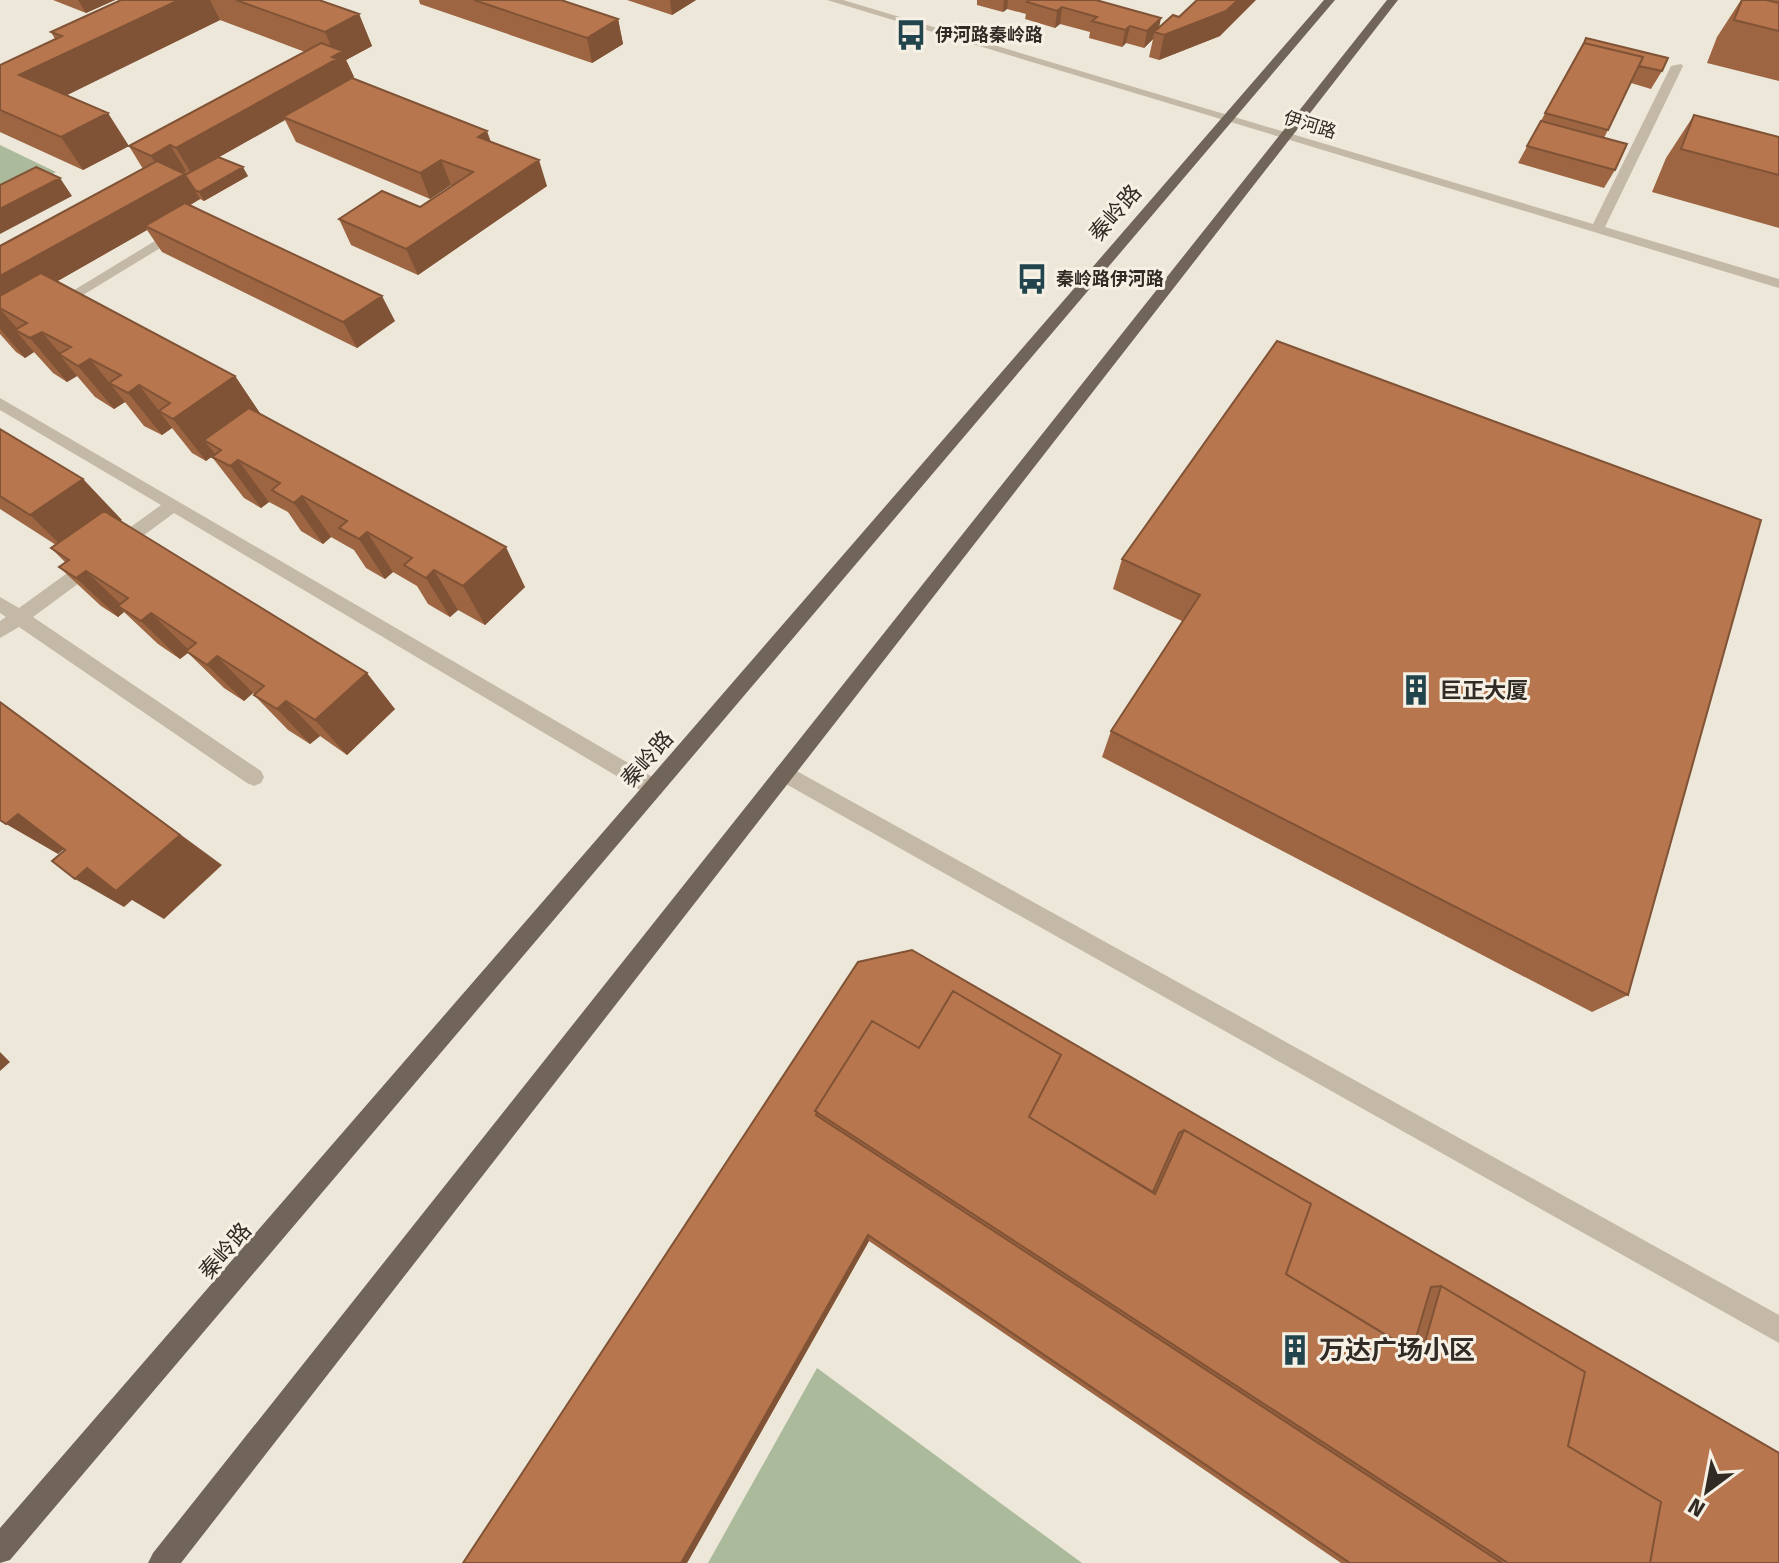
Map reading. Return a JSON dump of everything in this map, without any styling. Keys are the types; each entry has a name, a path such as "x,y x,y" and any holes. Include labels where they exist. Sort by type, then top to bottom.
{"main road":[{"name":"秦岭路","path":"0,1550 1330,0"},
{"path":"163,1563 1393,0"}],"street":[{"name":"伊河路","path":"832,0 1779,284"},
{"path":"1597,229 1677,66"},
{"path":"40,315 173,236"},
{"path":"0,403 654,788"},
{"path":"0,631 173,505"},
{"path":"0,604 254,777"},
{"path":"784,773 1779,1330"}],"green space":[{"path":"0,145 56,172 0,201"},
{"path":"817,1368 1082,1563 708,1563"}],"building":[{"path":"121,0 179,0 19,75 108,113 61,137 0,110 0,65 62,36 51,32"},
{"path":"236,0 319,0 359,14 325,32"},
{"path":"474,0 561,0 618,19 587,38"},
{"path":"1096,0 1161,18 1147,31 1130,26 1125,30 1092,21 1097,17 1062,7 1057,11 1027,2"},
{"path":"1197,0 1238,0 1226,11 1164,35 1154,32 1173,15 1179,17"},
{"path":"1742,0 1779,3 1779,31 1734,20"},
{"path":"1586,38 1668,58 1662,71 1639,66 1643,57 1584,43"},
{"path":"321,43 343,51 332,57 337,59 176,148 170,145 151,156 129,146"},
{"path":"1584,43 1643,57 1608,130 1545,113"},
{"path":"352,78 487,131 478,137 539,160 406,249 339,219 382,191 420,207 473,172 441,160 420,173 283,117"},
{"path":"1694,115 1779,137 1779,175 1681,149"},
{"path":"1541,121 1627,144 1615,170 1527,146"},
{"path":"218,157 243,167 199,192 195,190 185,175"},
{"path":"157,161 185,174 0,276 0,246"},
{"path":"36,167 60,178 0,209 0,185"},
{"path":"185,203 382,296 343,322 145,226"},
{"path":"41,273 235,376 173,419 159,411 170,403 139,385 128,393 109,383 121,375 90,359 78,366 59,354 71,347 42,332 30,338 15,330 27,323 0,308 0,296"},
{"name":"巨正大厦","path":"1277,341 1761,520 1628,995 1111,731 1200,595 1122,559"},
{"path":"249,408 506,547 463,586 434,570 426,578 404,565 412,558 367,532 359,539 339,528 347,521 302,496 294,503 272,490 280,483 238,460 230,466 212,457 221,450 204,440"},
{"path":"0,429 83,479 30,515 0,496"},
{"path":"104,511 367,673 315,720 286,701 277,709 254,695 264,686 217,656 207,665 186,651 196,643 151,613 141,621 118,606 128,598 86,571 76,578 59,567 69,560 51,548"},
{"path":"0,702 180,835 116,891 87,868 75,879 52,861 65,850 18,814 6,824 0,820"},
{"path":"912,950 1779,1453 1779,1563 1650,1563 1661,1502 1568,1446 1585,1372 1441,1286 1431,1287 1412,1351 1286,1274 1311,1204 1184,1130 1179,1133 1153,1192 1029,1117 1061,1055 953,991 919,1048 872,1021 815,1111 816,1115 1502,1563 1350,1563 868,1235 681,1563 463,1563 858,962"},
{"path":"953,991 1061,1055 1029,1117 1155,1194 1184,1130 1311,1204 1286,1274 1421,1356 1441,1286 1585,1372 1568,1446 1661,1502 1650,1563 1508,1563 815,1111 872,1021 919,1048"}],"place":[{"name":"伊河路秦岭路","path":"911,35"},
{"name":"秦岭路伊河路","path":"1032,279"},
{"name":"巨正大厦","path":"1416,690"},
{"name":"万达广场小区","path":"1295,1350"}]}
